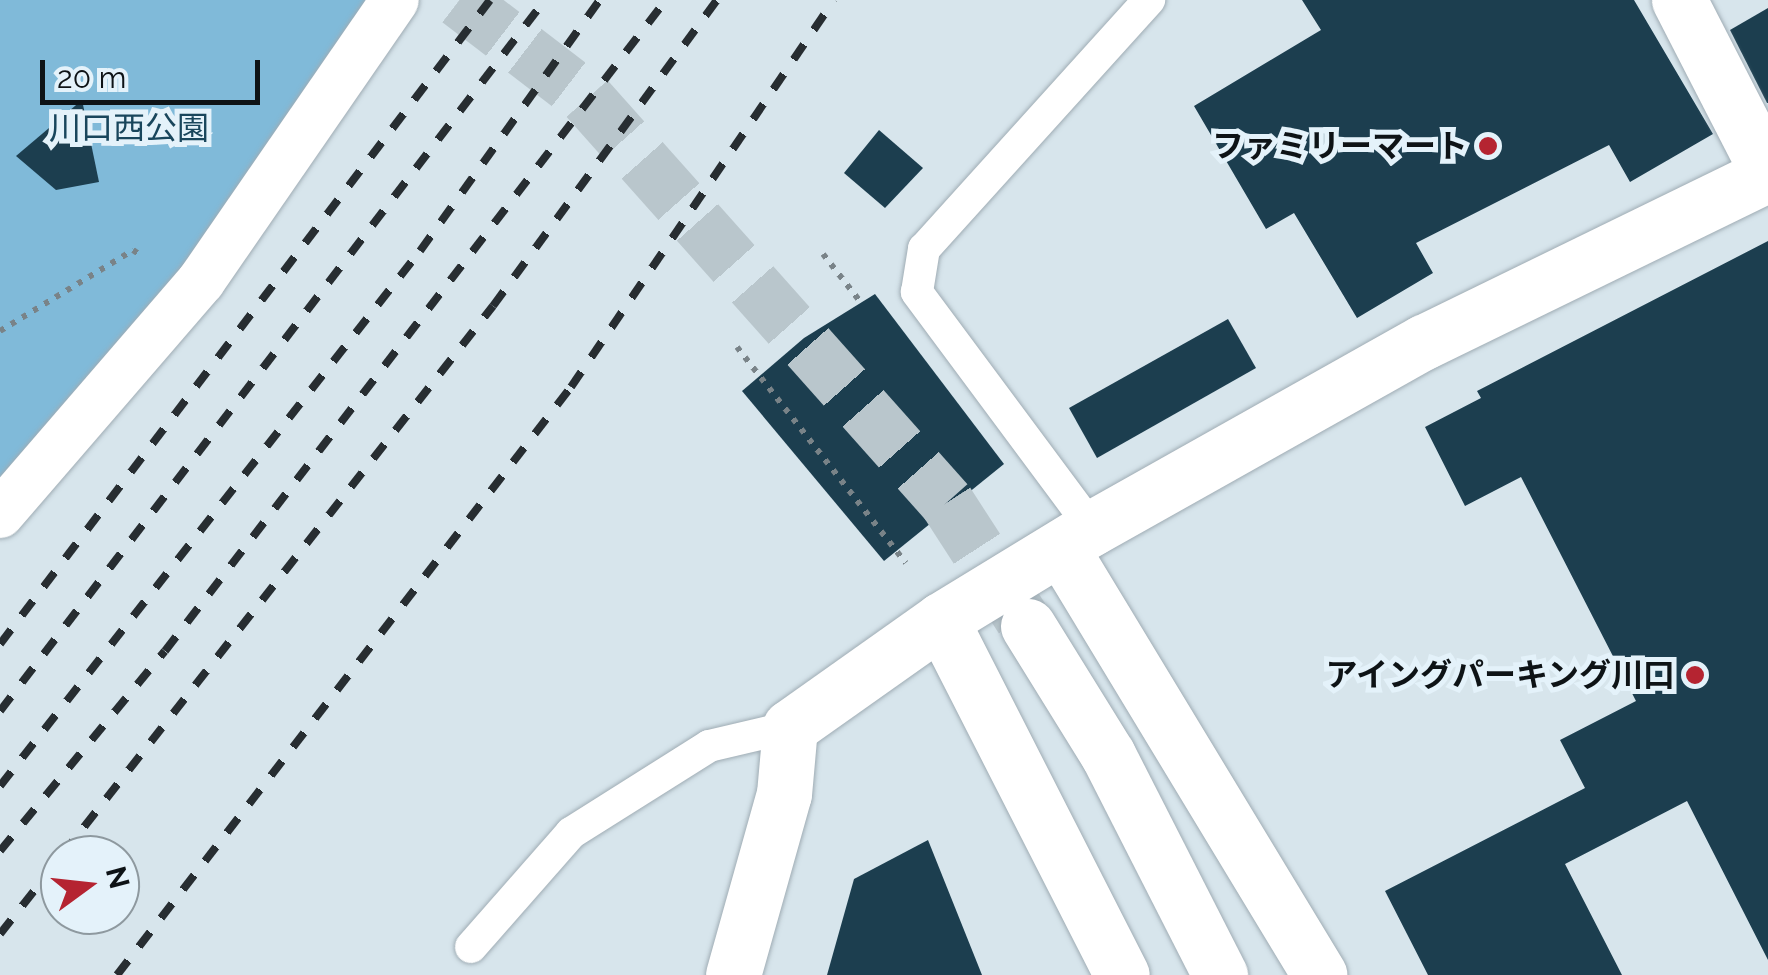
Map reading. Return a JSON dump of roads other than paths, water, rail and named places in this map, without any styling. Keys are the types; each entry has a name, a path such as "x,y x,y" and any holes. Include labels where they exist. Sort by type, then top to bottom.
{"street":[{"path":"0,514 188,296 396,0"},
{"path":"732,975 784,794 790,727 941,620 1077,538 1424,342 1768,173 1679,0"},
{"path":"1077,538 1320,975"},
{"path":"941,620 1122,975"},
{"path":"1028,626 1108,755 1220,975"}],"lane":[{"path":"1077,538 917,292 924,249 1149,0"},
{"path":"471,946 572,834 709,746 790,727"}],"tunnel":[{"path":"459,0 587,98 947,502 1026,624"}],"railway":[{"path":"0,644 490,0"},
{"path":"0,711 545,0"},
{"path":"0,786 420,251 600,0"},
{"path":"0,851 165,651 666,0"},
{"path":"78,835 493,306 717,0"},
{"path":"117,975 571,387 834,0"},
{"path":"0,934 40,883"}],"place":[{"name":"ファミリーマート","path":"1488,146"},
{"name":"アイングパーキング川口","path":"1695,675"}],"park label":[{"name":"川口西公園","path":"129,128"}]}
